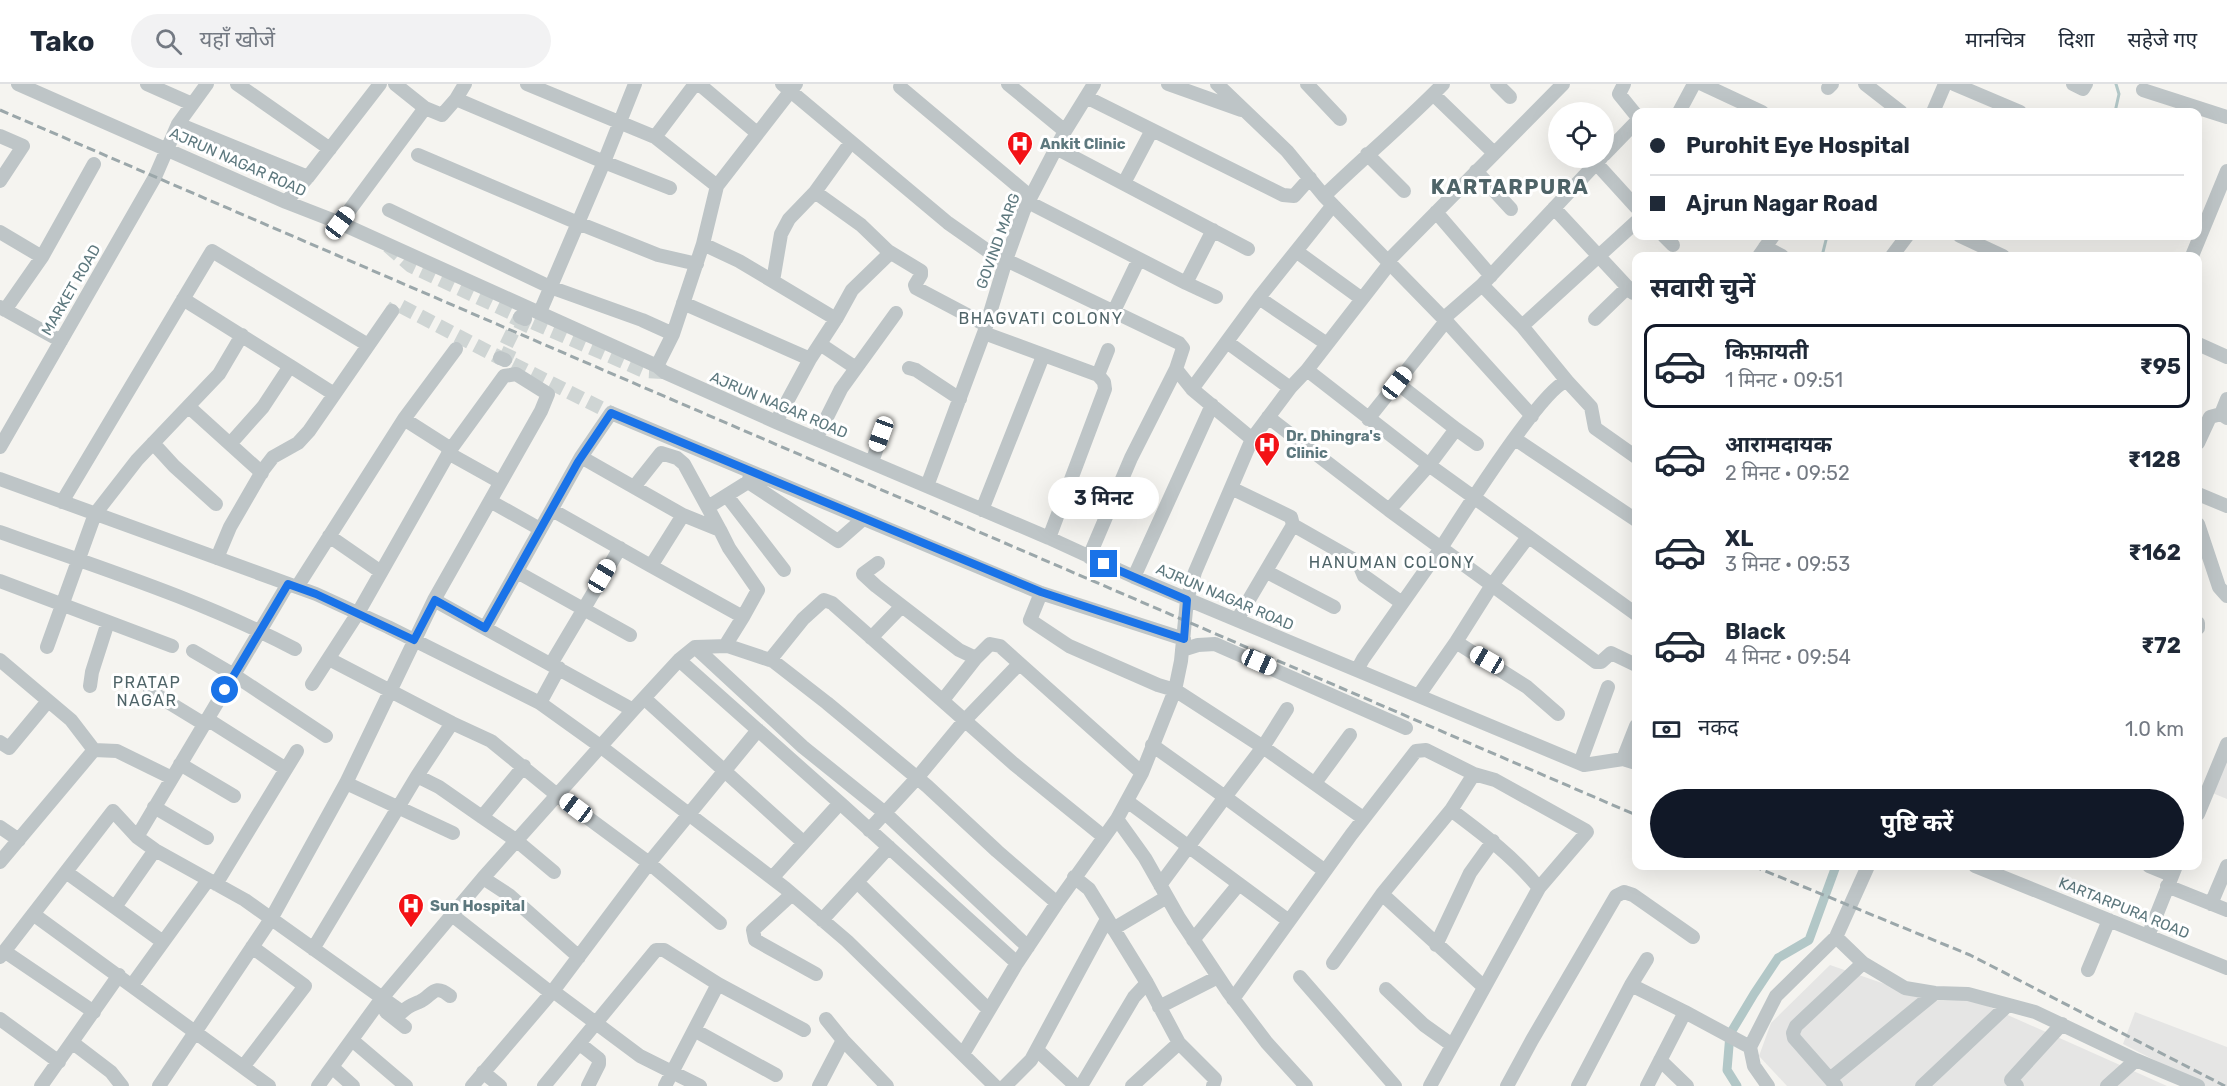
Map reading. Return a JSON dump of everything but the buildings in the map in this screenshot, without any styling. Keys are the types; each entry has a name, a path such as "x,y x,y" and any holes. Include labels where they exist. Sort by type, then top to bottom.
{"street":[{"name":"AJRUN NAGAR ROAD","path":"18,84 540,312 657,366 664,372 776,422 1049,538 1187,600 1584,765 1630,761"},
{"path":"147,84 192,104"},
{"name":"MARKET ROAD","path":"0,447 155,177 178,124 207,84"},
{"path":"237,84 330,149"},
{"path":"286,202 380,84"},
{"path":"395,84 425,108 442,115 465,84"},
{"path":"527,84 655,137 717,186"},
{"path":"540,312 635,84"},
{"path":"680,84 680,104"},
{"path":"655,137 697,84 757,133"},
{"path":"1008,84 1065,131"},
{"name":"GOVIND MARG","path":"927,486 985,329 1005,262 1030,200 1065,131 1094,84"},
{"path":"1168,84 1245,111"},
{"path":"1217,84 1287,151 1329,201 1444,320 1532,416"},
{"path":"1228,95 1237,84"},
{"path":"1307,84 1340,119"},
{"path":"1497,84 1510,97"},
{"path":"963,1054 1017,963 1074,877 1117,819 1142,773 1175,690 1183,645 1187,600 1195,572 1252,439 1389,262 1563,84"},
{"path":"1609,84 1622,89 1632,108"},
{"path":"1681,108 1694,84"},
{"path":"1702,84 1753,108"},
{"path":"1865,84 1896,108"},
{"path":"1935,108 1945,84"},
{"path":"1954,84 2011,108"},
{"path":"2073,84 2083,88 2086,84"},
{"path":"899,85 1030,200 1139,259 1216,297"},
{"path":"657,366 673,334 697,264 717,186 790,86 851,142 948,223 1005,262 1179,343 1183,348 1176,369 1131,458 1089,557"},
{"path":"1192,389 1296,251 1329,201 1367,154 1403,124 1438,89 1494,153"},
{"path":"2143,90 2199,108"},
{"path":"1086,97 1283,195 1294,196 1310,178"},
{"path":"456,99 670,188"},
{"path":"340,223 425,108"},
{"path":"2202,109 2227,117"},
{"path":"178,124 308,177"},
{"path":"1614,144 1632,126"},
{"path":"1124,183 1152,130"},
{"path":"0,136 22,146 0,181"},
{"path":"773,281 781,234 789,219 815,192 851,142"},
{"path":"1056,148 1248,249"},
{"path":"1367,154 1404,191"},
{"path":"418,155 658,255 697,264"},
{"path":"62,341 3,309 42,257 94,164"},
{"path":"1368,419 1444,320 1486,281 1591,168"},
{"path":"1607,168 1632,202"},
{"path":"1476,171 1511,209"},
{"path":"2202,232 2227,171"},
{"path":"815,192 861,225 888,251 921,271 915,285 916,288 985,329 1043,356 1098,375 1104,382 1105,389 1049,538"},
{"path":"1554,208 1631,290 1595,319"},
{"path":"388,210 550,287 642,320 673,334"},
{"path":"1436,212 1486,281 1591,407 1595,428 1632,454"},
{"path":"1522,326 1632,226"},
{"path":"1186,283 1213,230"},
{"path":"0,232 42,257"},
{"path":"1966,240 1985,252"},
{"path":"703,244 739,261 836,319"},
{"path":"62,502 212,251 368,345"},
{"path":"776,422 810,359 852,290 886,257 888,251"},
{"path":"1296,251 1362,299"},
{"path":"1113,313 1139,259"},
{"path":"1259,298 1327,345"},
{"path":"183,299 243,334 334,394"},
{"path":"683,303 810,359"},
{"path":"217,558 230,527 273,457 298,443 392,311"},
{"path":"816,439 841,389 897,313"},
{"path":"47,647 95,514 137,460 219,374 243,334"},
{"path":"1227,342 1290,388"},
{"path":"820,344 856,368"},
{"path":"2202,346 2227,357"},
{"path":"136,837 260,631 329,536 404,419 456,349"},
{"path":"1098,375 1108,350"},
{"path":"981,510 1043,356"},
{"path":"230,444 263,407 290,366"},
{"path":"909,368 929,378 960,399"},
{"path":"1176,369 1192,389 1252,439"},
{"path":"1307,370 1474,498 1632,611"},
{"path":"164,1084 195,1032 271,919 346,783 435,600 541,411 548,394 516,374 504,376 450,451 358,613 312,684"},
{"path":"1357,670 1515,439 1560,382 1567,381"},
{"path":"1397,383 1477,444"},
{"path":"2202,434 2210,417 2224,416 2227,399"},
{"path":"1134,577 1212,405"},
{"path":"189,407 262,473"},
{"path":"485,628 581,457 611,413 750,477 863,519 1041,592 1183,645 1215,644 1406,728"},
{"path":"1268,417 1389,510 1596,662 1601,662 1611,653 1632,663"},
{"path":"404,419 500,482"},
{"path":"872,462 885,425"},
{"path":"1389,510 1430,465 1456,429"},
{"path":"1515,439 1632,517"},
{"path":"153,443 174,466 216,504"},
{"path":"634,487 661,453 677,458 684,464 729,549 758,590 725,646"},
{"path":"581,457 683,515 720,530"},
{"path":"708,507 728,496 750,477"},
{"path":"750,477 838,541 863,519"},
{"path":"0,479 292,586 358,613 540,703 690,814 792,894 847,941 994,1086"},
{"path":"1231,488 1291,517 1293,525 1238,620"},
{"path":"728,496 784,570"},
{"path":"2202,496 2227,506"},
{"path":"490,501 540,530"},
{"path":"552,510 743,617"},
{"path":"651,566 683,515"},
{"path":"1293,525 1358,562 1364,576 1402,603"},
{"path":"0,532 166,590 260,631 295,649"},
{"path":"329,536 381,572"},
{"path":"1419,695 1492,585 1528,537"},
{"path":"2202,537 2218,587 2226,593"},
{"path":"540,703 583,609 620,548"},
{"path":"878,563 863,574 959,650 976,658"},
{"path":"517,572 630,635"},
{"path":"1267,572 1334,607"},
{"path":"0,581 172,646"},
{"path":"1041,592 1030,620 1069,646 1158,685 1175,690 1263,747 1363,818"},
{"path":"435,600 633,710"},
{"path":"770,660 803,620 824,600 832,603 1014,764 1104,837"},
{"path":"871,638 902,606"},
{"path":"90,686 92,672 108,622"},
{"path":"1456,642 1527,687 1558,714"},
{"path":"943,700 990,644 1000,646 1142,773"},
{"path":"318,1086 384,999 483,878 644,698 679,660 695,647 725,646 770,660 828,703 917,778 1057,903"},
{"path":"695,647 802,747 885,813 1028,947"},
{"path":"193,651 234,675 326,736"},
{"path":"329,659 491,741 557,795 649,863 720,923"},
{"path":"0,660 71,720 94,750"},
{"path":"679,660 1017,963"},
{"path":"869,830 917,778 965,720 1019,664"},
{"path":"1580,763 1608,687"},
{"path":"150,691 286,769"},
{"path":"644,698 803,842"},
{"path":"0,742 9,748 48,701"},
{"path":"1160,885 1263,747 1287,709"},
{"path":"313,949 417,776 452,723"},
{"path":"472,1086 552,992 649,863 758,730"},
{"path":"1315,783 1350,735"},
{"path":"2202,792 2227,744"},
{"path":"1152,745 1325,871"},
{"path":"94,750 117,751 172,778"},
{"path":"0,862 94,750"},
{"path":"1233,999 1363,818 1416,751 1426,750 1474,774 1495,780 1587,832 1539,888 1430,1086"},
{"path":"132,985 163,942 212,882 297,751"},
{"path":"180,764 234,796"},
{"path":"482,817 524,766"},
{"path":"1333,963 1382,894 1451,810 1474,774"},
{"path":"417,776 439,787 518,841 554,873"},
{"path":"346,783 453,833"},
{"path":"1127,801 1288,921"},
{"path":"772,878 840,803"},
{"path":"154,807 207,838"},
{"path":"1451,810 1492,841 1539,888"},
{"path":"94,1012 2,954 113,811 136,837 245,900 402,1012 436,990 441,990 450,996"},
{"path":"1117,819 1145,858 1167,897 1233,999 1267,1044 1306,1086"},
{"path":"0,827 19,840"},
{"path":"1436,945 1470,873 1492,841"},
{"path":"822,920 889,847"},
{"path":"115,907 155,850"},
{"path":"1747,1046 1776,996 1836,937 1866,870"},
{"name":"KARTARPURA ROAD","path":"1988,870 2227,968"},
{"path":"66,872 163,942"},
{"path":"2211,904 2226,874"},
{"path":"2148,936 2171,876 2211,904 2227,910"},
{"path":"1074,877 1089,889 1147,983 1179,1043 1215,1079 1214,1086"},
{"path":"483,878 509,895 579,957"},
{"path":"857,882 989,1010"},
{"path":"1194,940 1239,885"},
{"path":"1507,1086 1616,896 1624,892 1633,895 1693,937"},
{"path":"792,894 753,930 755,939 816,974"},
{"path":"1382,894 1484,987"},
{"path":"1005,1086 1037,1050 1110,924 1167,897"},
{"path":"33,914 269,1086"},
{"path":"452,915 640,1056 700,1086"},
{"path":"2088,970 2109,920"},
{"path":"1836,937 1863,963 1905,988 1935,993 1968,994 2035,1012 2136,1060 2198,1086"},
{"path":"243,1067 305,986 252,947"},
{"path":"544,1086 656,950 664,950 718,984 804,1030"},
{"path":"1578,1086 1647,959"},
{"path":"1863,963 1796,1026 1793,1033 1794,1038 1833,1083 1935,993"},
{"path":"41,1086 119,975"},
{"path":"1159,1007 1218,977"},
{"path":"1300,977 1395,1086"},
{"path":"1081,1086 1134,997 1147,983"},
{"path":"665,1086 718,984"},
{"path":"1631,985 1747,1046 1754,1066 1768,1086"},
{"path":"1386,989 1424,1025 1452,1046"},
{"path":"384,999 386,1012 405,1027"},
{"path":"1922,1086 2008,1005"},
{"path":"1647,1086 1685,1012"},
{"path":"0,1018 59,1062"},
{"path":"826,1019 887,1086"},
{"path":"2011,1084 2062,1024"},
{"path":"694,1030 776,1075"},
{"path":"352,1040 406,1086"},
{"path":"819,1086 843,1040"},
{"path":"73,1043 111,1072 122,1086"},
{"path":"1132,1086 1179,1043"},
{"path":"580,1044 599,1059 599,1064 587,1085"},
{"path":"1037,1050 1076,1086"},
{"path":"1660,1060 1687,1086"},
{"path":"2107,1086 2136,1060"},
{"path":"332,1067 353,1086"},
{"path":"483,1072 500,1086"}],"shaded area":[{"path":"2227,749 2227,799 2210,792"},
{"path":"1830,965 1934,1001 1974,1000 2167,1086 1787,1086 1759,1056 1771,1023"},
{"path":"2135,1012 2227,1047 2227,1086 2205,1086 2123,1044"}],"waterway":[{"path":"2116,84 2119,94 2116,108"},
{"path":"1823,252 1826,240"},
{"path":"1737,1086 1727,1070 1730,1034 1778,958 1809,940 1835,870"}],"tunnel":[{"path":"388,246 411,266 520,317 500,358 397,304 392,311"},
{"path":"520,330 525,319 644,371 664,372"},
{"path":"510,349 505,360 611,413"}],"railway":[{"path":"0,110 1632,813"},
{"path":"1763,870 1970,955 2225,1086"}],"place":[{"name":"Ankit Clinic","path":"1020,167"},
{"name":"Dr. Dhingra's Clinic","path":"1267,468"},
{"name":"Sun Hospital","path":"411,929"}],"district":[{"name":"KARTARPURA","path":"1510,187"},
{"name":"BHAGVATI COLONY","path":"1041,318"},
{"name":"HANUMAN COLONY","path":"1392,562"},
{"name":"PRATAP NAGAR","path":"147,691"}],"route":[{"path":"225,690 288,584 316,594 414,640 435,600 485,628 578,462 611,413 868,522 1041,592 1184,639 1187,600 1104,564"}]}
